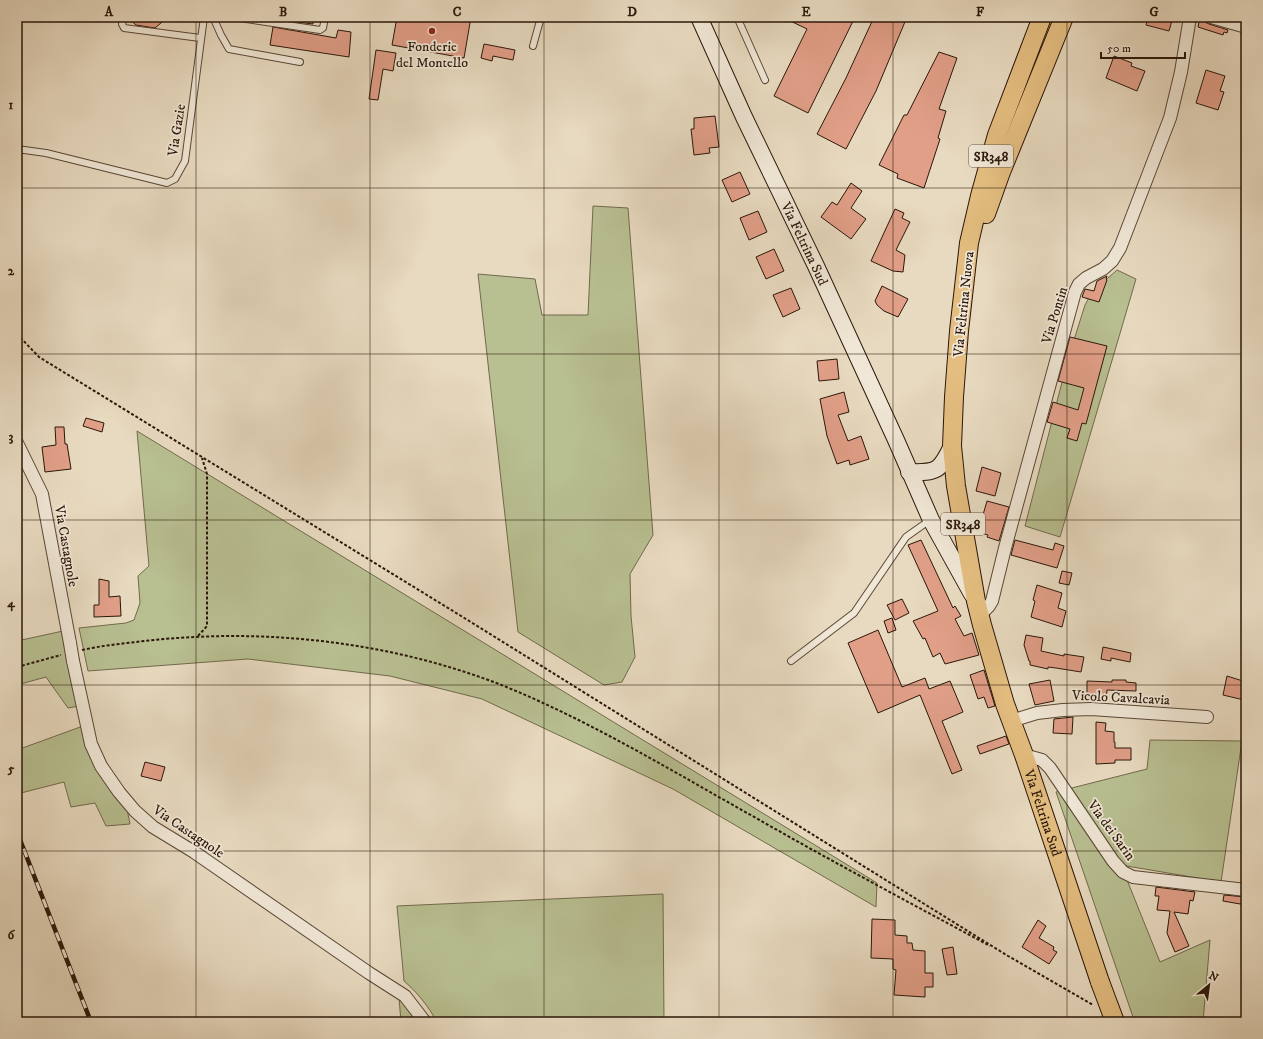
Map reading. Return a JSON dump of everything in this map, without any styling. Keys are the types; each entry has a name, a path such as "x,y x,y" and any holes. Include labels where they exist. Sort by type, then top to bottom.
{"main road":[{"name":"Via Feltrina Sud","path":"699,17 744,117 816,266 931,520 978,608 1005,704 1024,755 1100,982 1115,1022"},
{"name":"Via Feltrina Nuova","path":"978,608 956,486 952,446 954,397 962,301 969,243 997,135 1042,17"},
{"path":"962,301 970,266 1001,172 1064,17"},
{"path":"909,472 932,472 939,468 946,459 952,446"}],"street":[{"name":"Via Pontin","path":"978,608 989,606 992,601 1074,292 1079,284 1086,278 1103,269 1112,261 1120,248 1170,118 1181,72 1190,17"},
{"path":"1211,17 1246,27"},
{"name":"Via Castagnole","path":"17,443 42,494 70,652 91,744 102,766 119,792 135,811 153,827 194,852 369,973 405,996 425,1022"},
{"name":"Vicolo Cavalcavia","path":"1012,721 1037,713 1091,709 1207,717"},
{"name":"Via dei Sarin","path":"1024,755 1042,760 1050,768 1113,861 1123,872 1133,877 1246,890"}],"lane":[{"path":"124,17 122,24 124,28 200,38"},
{"name":"Via Gazie","path":"17,149 46,153 167,183 176,179 185,161 200,38 204,17"},
{"path":"213,17 229,49 300,62"},
{"path":"233,17 320,30 324,28 325,17"},
{"path":"533,46 541,17"},
{"path":"737,17 765,80"},
{"path":"791,661 854,613 906,537 931,520"}],"path":[{"path":"17,334 39,357 1008,956"},
{"path":"198,636 206,626 207,474 202,457"},
{"path":"82,650 96,647 198,636 254,636 305,639 405,654 452,668 500,685 555,709 636,750 821,855 1008,956 1095,1006"},
{"path":"17,667 70,652"}],"green space":[{"path":"593,206 628,208 653,535 630,574 631,616 635,657 622,682 604,685 518,632 478,274 535,279 542,315 588,315"},
{"path":"1117,270 1136,279 1060,537 1025,526 1068,359 1085,305 1095,290"},
{"path":"137,431 877,883 876,907 673,789 482,699 390,676 248,659 88,671 79,628 126,623 134,620 140,603 138,576 149,566"},
{"path":"63,631 79,706 68,708 46,677 17,685 17,641"},
{"path":"83,726 127,809 130,824 106,826 95,803 71,807 64,782 17,794 17,750"},
{"path":"1150,740 1242,741 1221,882 1121,865 1160,962 1210,940 1203,1022 1141,1022 1133,1017 1056,792 1147,769"},
{"path":"663,894 664,1022 437,1022 414,990 404,981 397,906"},
{"path":"399,998 405,1003 418,1022 401,1022"}],"building":[{"path":"128,17 168,17 155,28 136,25"},
{"path":"274,17 314,17 313,24 274,19"},
{"name":"Fonderie del Montello","path":"397,17 471,17 464,58 392,45"},
{"path":"782,17 855,17 808,113 774,96 807,29"},
{"path":"874,17 907,17 876,91 846,149 817,134 846,78"},
{"path":"1148,17 1173,17 1169,31 1146,25"},
{"path":"1200,17 1204,17 1205,22 1209,24 1228,30 1227,33 1224,32 1223,35 1198,27"},
{"path":"273,27 336,38 338,30 351,32 349,57 270,45"},
{"path":"484,44 515,50 513,60 493,56 492,61 481,58"},
{"path":"376,50 396,53 393,71 383,69 378,100 369,99"},
{"path":"939,52 957,58 939,109 946,111 938,138 940,139 924,188 897,178 898,174 879,165 904,115 907,115"},
{"path":"1114,56 1132,63 1131,66 1145,71 1137,91 1106,78"},
{"path":"1206,70 1225,76 1220,91 1224,92 1218,110 1196,103"},
{"path":"715,116 719,147 709,148 710,153 694,155 691,129 694,129 694,118"},
{"path":"740,172 750,194 732,202 722,180"},
{"path":"851,183 862,191 851,208 866,219 851,239 821,217 832,202 837,205"},
{"path":"895,209 904,213 902,218 910,222 896,250 905,255 903,272 893,271 871,261"},
{"path":"758,211 767,232 749,240 740,218"},
{"path":"774,249 784,271 766,279 756,257"},
{"path":"1107,276 1099,302 1082,297 1085,289 1094,291 1097,281"},
{"path":"882,286 908,299 898,317 884,311 877,305 875,301"},
{"path":"791,288 800,309 783,317 773,295"},
{"path":"1070,337 1107,346 1086,424 1082,423 1077,441 1067,438 1070,429 1047,422 1053,402 1078,410 1084,388 1058,381"},
{"path":"837,359 839,379 819,381 817,361"},
{"path":"844,392 849,412 838,415 848,441 861,436 869,459 850,465 849,460 837,464 827,436 820,399"},
{"path":"86,418 104,423 102,432 83,426"},
{"path":"55,427 64,427 65,444 67,444 71,469 45,472 42,447 56,445"},
{"path":"982,467 1001,473 995,496 976,491"},
{"path":"987,501 1009,507 999,541 978,532"},
{"path":"921,540 953,608 955,606 961,616 955,619 964,636 972,633 979,655 945,664 940,653 933,657 925,638 923,639 913,621 938,611 908,545"},
{"path":"1015,540 1053,550 1055,543 1064,546 1057,568 1011,555"},
{"path":"1062,571 1072,573 1069,585 1059,583"},
{"path":"99,579 109,581 109,597 120,596 121,616 94,617 94,605 99,605"},
{"path":"1037,585 1062,593 1058,608 1066,611 1062,627 1031,617"},
{"path":"902,599 909,613 895,620 887,605"},
{"path":"892,618 896,630 888,633 884,621"},
{"path":"878,630 902,687 925,678 929,689 950,681 963,712 942,721 962,770 952,774 920,695 878,713 848,643"},
{"path":"1026,635 1043,638 1041,651 1064,656 1064,654 1084,657 1081,672 1048,667 1048,669 1030,665 1024,645"},
{"path":"1103,647 1131,653 1130,662 1111,658 1111,661 1101,659"},
{"path":"984,670 995,706 988,708 984,697 978,699 970,675"},
{"path":"1227,676 1246,682 1244,700 1223,695"},
{"path":"1050,680 1054,701 1035,705 1029,684"},
{"path":"1112,680 1126,680 1126,682 1136,683 1136,691 1107,690 1106,701 1098,701 1098,697 1087,696 1087,681 1112,682"},
{"path":"1073,717 1072,734 1053,733 1054,719"},
{"path":"1096,722 1106,723 1105,731 1114,732 1115,748 1131,748 1131,760 1115,760 1115,763 1096,764"},
{"path":"1006,736 1009,744 980,754 977,746"},
{"path":"145,762 165,767 161,781 141,776"},
{"path":"1156,887 1195,892 1193,901 1190,900 1188,914 1174,912 1189,946 1175,952 1167,933 1170,911 1157,910 1159,896 1155,896"},
{"path":"1224,895 1246,897 1246,905 1223,901"},
{"path":"872,919 895,920 895,935 907,936 907,943 912,943 913,950 925,951 925,973 933,973 933,987 925,987 925,997 894,995 896,970 893,969 893,959 871,958"},
{"path":"1038,920 1046,926 1039,938 1054,947 1053,950 1057,952 1049,964 1022,947"},
{"path":"953,947 957,974 947,975 942,949"}],"railway":[{"path":"17,832 91,1022"}],"place":[{"name":"Fonderie del Montello","path":"432,31"}]}
